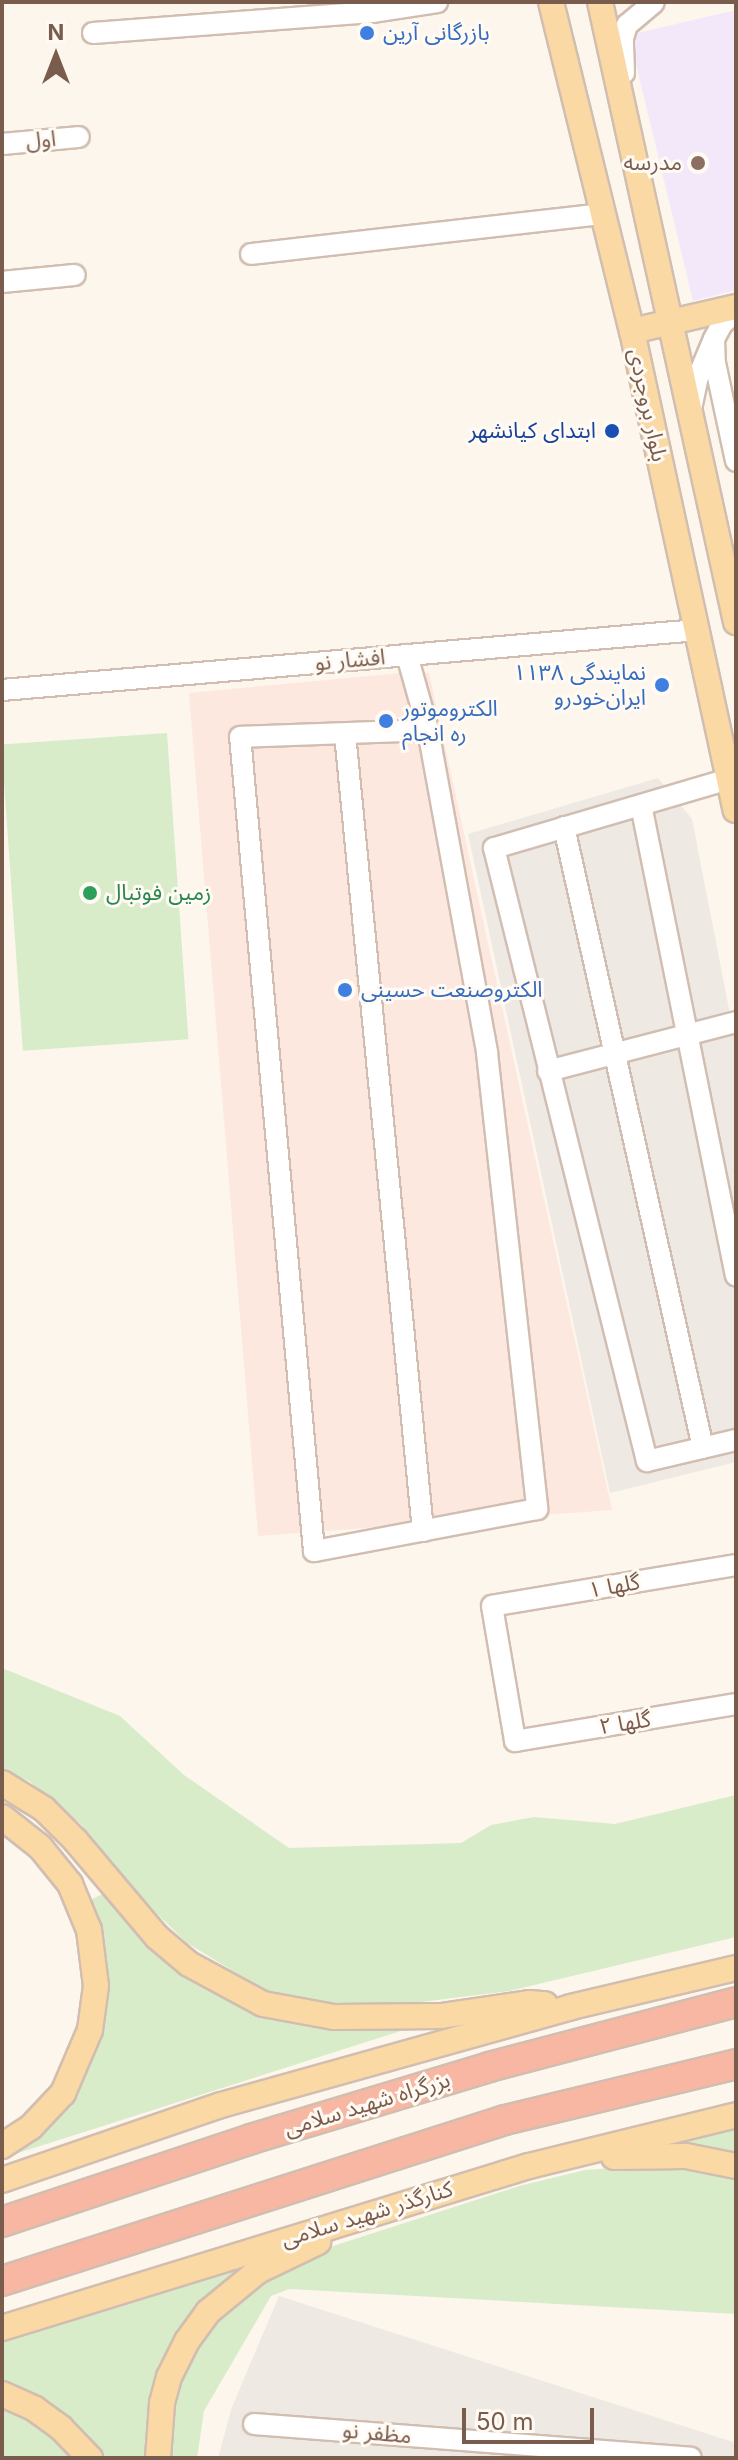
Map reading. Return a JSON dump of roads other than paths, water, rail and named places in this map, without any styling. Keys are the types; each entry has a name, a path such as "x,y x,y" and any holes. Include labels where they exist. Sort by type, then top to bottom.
{"highway":[{"name":"بزرگراه شهید سلامی","path":"2,2222 251,2139 489,2067 736,2002"},
{"path":"2,2281 505,2120 736,2064"}],"main road":[{"name":"بلوار بروجردی","path":"551,2 600,214 632,331 736,810"},
{"name":"بلوار بروجردی","path":"600,2 736,616"},
{"path":"632,331 736,310"},
{"path":"2,1783 44,1809 75,1840 157,1937 189,1964 263,2004 334,2017 441,2016 529,2003 571,2007"},
{"path":"2,1817 40,1847 70,1884 89,1930 96,1986 87,2041 63,2093 31,2127 2,2146"},
{"path":"2,2180 221,2105 571,2007 736,1968"},
{"name":"کنارگذر شهید سلامی","path":"2,2328 391,2206 529,2166 736,2115"},
{"path":"529,2166 643,2154 686,2156 736,2166"},
{"path":"158,2458 162,2403 169,2377 187,2341 208,2312 258,2271 391,2206"},
{"path":"2,2394 35,2409 61,2428 90,2458"}],"street":[{"path":"93,33 372,12 437,2"},
{"path":"622,101 623,38 627,25 654,2"},
{"name":"اول","path":"2,144 79,137"},
{"path":"251,254 600,214"},
{"path":"2,282 75,275"},
{"path":"691,409 698,377 714,339 722,324 736,310"},
{"path":"714,339 715,363 736,461"},
{"name":"افشار نو","path":"2,690 697,630"},
{"path":"407,655 428,730 487,1053 537,1509 314,1551 240,737 428,730"},
{"path":"345,734 423,1531"},
{"path":"729,779 494,848 647,1461 736,1440"},
{"path":"641,805 736,1275"},
{"path":"564,827 703,1448"},
{"path":"548,1071 687,1032 736,1022"},
{"name":"گلها ۱","path":"515,1741 492,1606 736,1565"},
{"name":"گلها ۲","path":"515,1741 736,1704"},
{"name":"مظفر نو","path":"254,2424 691,2458"}],"place":[{"name":"بازرگانی آرین","path":"367,33"},
{"name":"مدرسه","path":"698,163"},
{"name":"ابتدای کیانشهر","path":"612,431"},
{"name":"نمایندگی ۱۱۳۸ ایران‌خودرو","path":"662,685"},
{"name":"الکتروموتور ره انجام","path":"386,721"},
{"name":"زمین فوتبال","path":"90,893"},
{"name":"الکتروصنعت حسینی","path":"345,990"}]}
